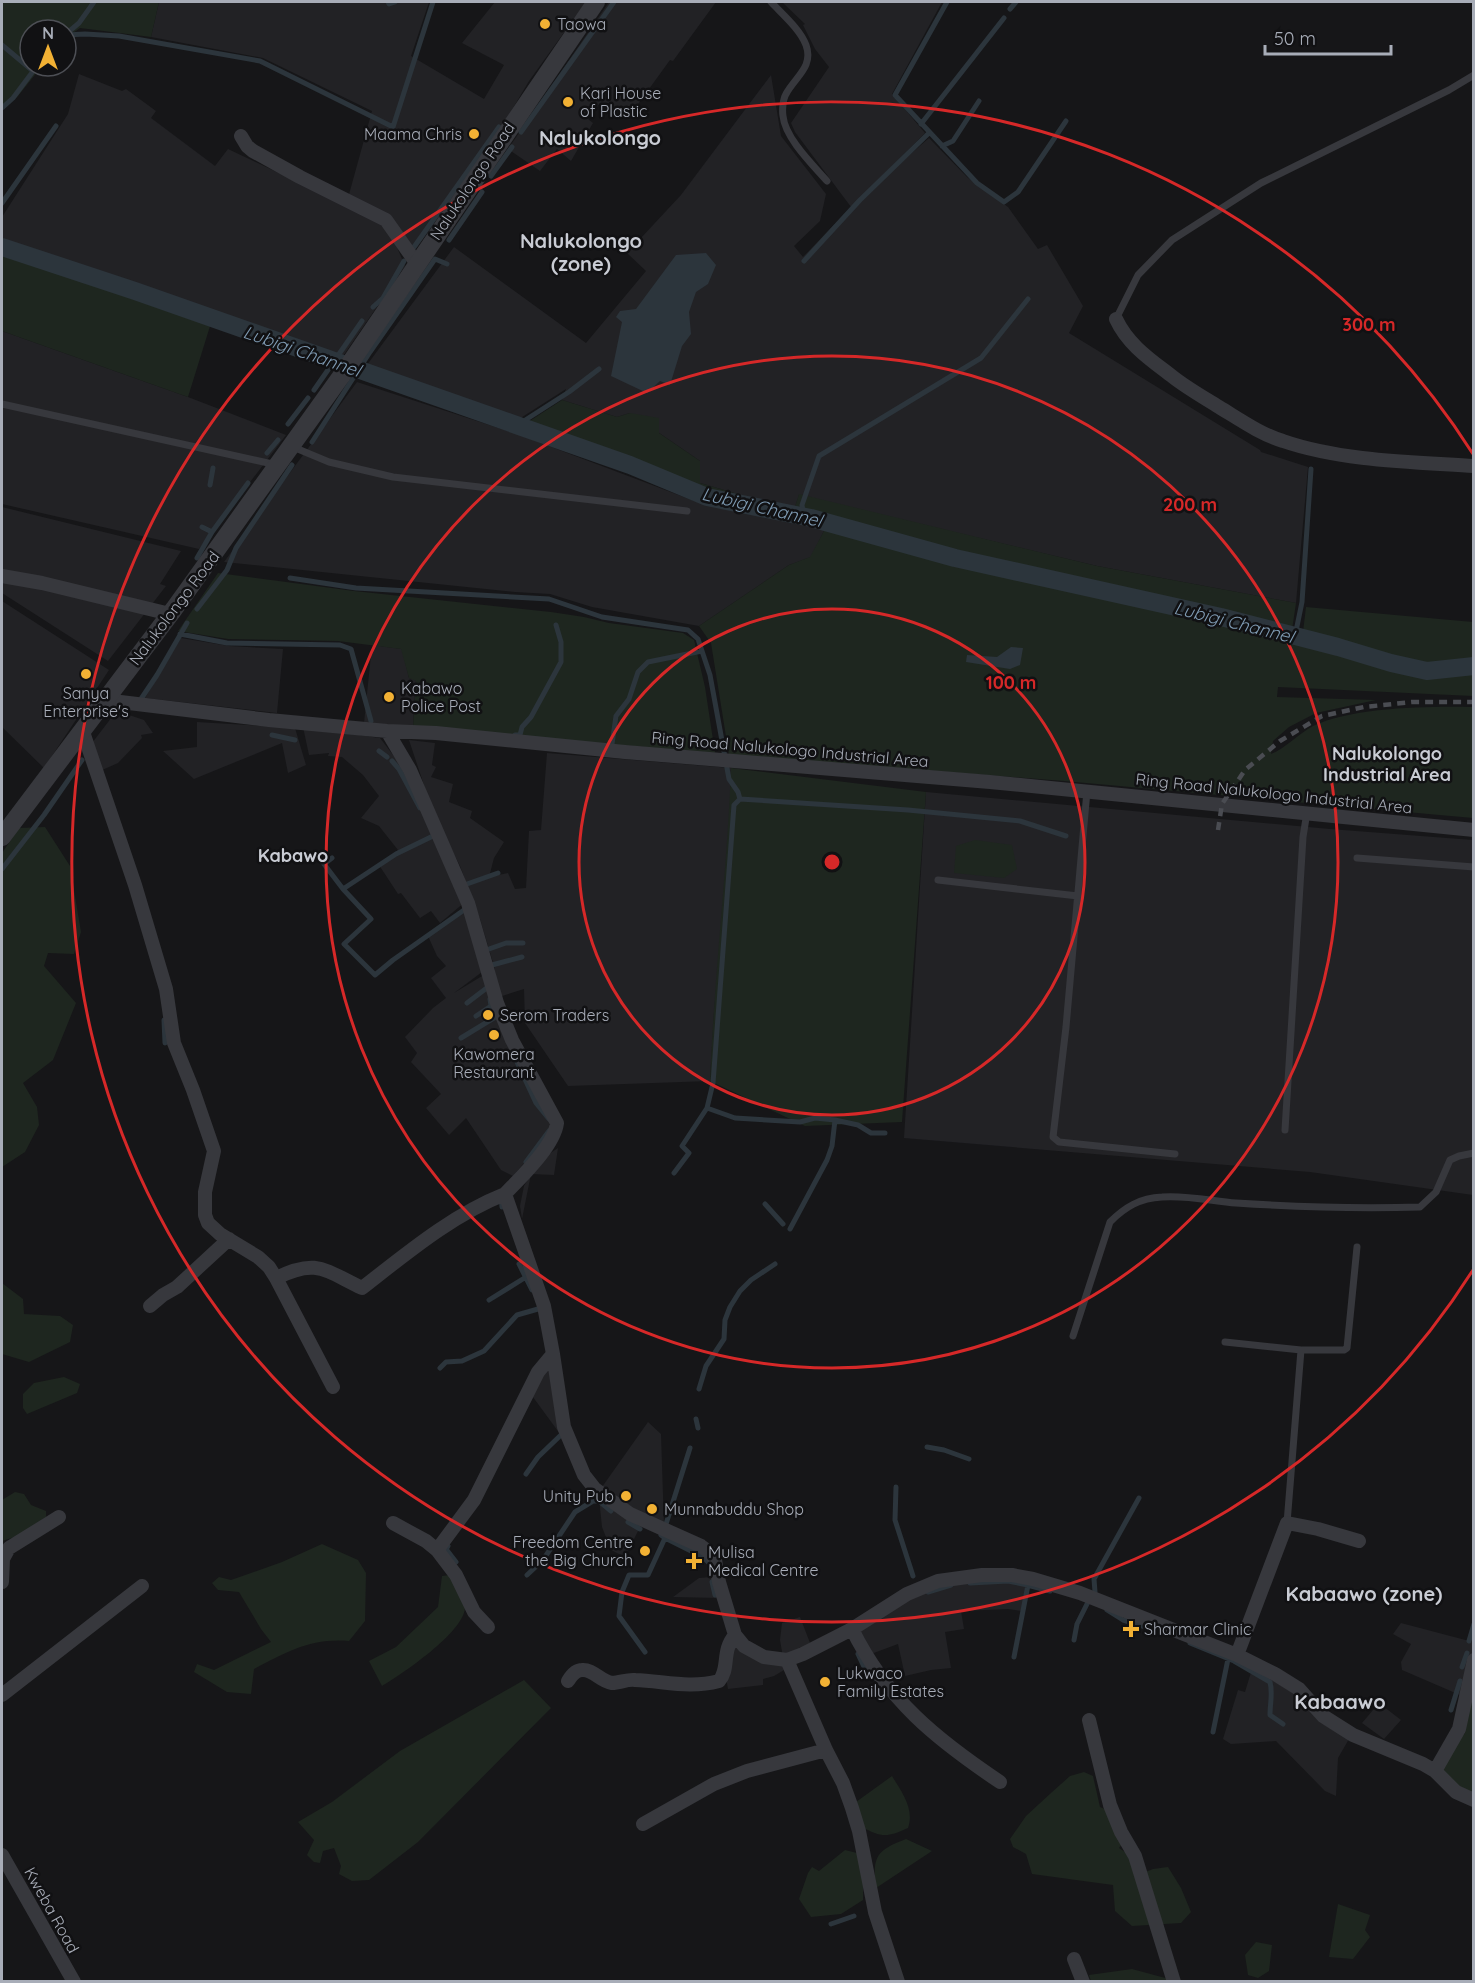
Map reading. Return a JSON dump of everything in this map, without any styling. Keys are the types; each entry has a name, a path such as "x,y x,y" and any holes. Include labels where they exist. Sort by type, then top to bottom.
{"street":[{"name":"Nalukolongo Road","path":"2,837 170,615 291,446 596,2"},
{"path":"241,136 253,151 386,220 417,264"},
{"path":"1116,319 1136,348 1181,384 1252,427 1281,441 1306,448 1384,460 1473,466"},
{"path":"2,576 42,583 170,615"},
{"name":"Ring Road Nalukologo Industrial Area","path":"104,700 269,720 1087,791 1473,830"},
{"path":"82,729 138,895 166,989 174,1043 214,1151 205,1192 205,1215 212,1229 264,1262 276,1278 333,1387"},
{"path":"276,1278 301,1267 314,1267 362,1288 436,1230 505,1194 538,1156 551,1138 557,1123 512,1040 497,1003 468,903 410,770 387,731"},
{"path":"505,1194 541,1297 554,1354 564,1427 588,1481 595,1489 630,1514 701,1546 709,1552 715,1560 719,1582 735,1635 744,1646 755,1653 774,1660 787,1660 852,1629 902,1597 938,1581 982,1575 1012,1575 1033,1579 1080,1593 1237,1655 1293,1685 1323,1716 1353,1735 1404,1755 1435,1771 1450,1788 1473,1800"},
{"path":"150,1306 163,1294 177,1287 229,1239"},
{"path":"437,1550 474,1500 538,1372 554,1354"},
{"path":"2,1582 3,1558 9,1548 58,1517"},
{"path":"393,1523 426,1541 437,1550 456,1575 474,1612 488,1627"},
{"path":"1237,1655 1287,1523 1359,1541"},
{"path":"2,1695 142,1586"},
{"path":"852,1629 860,1647 892,1692 915,1718 942,1742 1000,1782"},
{"path":"568,1681 580,1670 588,1671 604,1681 613,1683 633,1680 680,1685 719,1681 724,1672 728,1644 735,1635"},
{"path":"787,1660 843,1783 859,1831 874,1912 898,1982"},
{"path":"1435,1771 1459,1729 1473,1660"},
{"path":"1089,1720 1110,1805 1120,1832 1135,1856 1174,1982"},
{"path":"643,1824 714,1784 747,1771 826,1750"},
{"name":"Kweba Road","path":"2,1855 74,1982"},
{"path":"1074,1959 1083,1982"}],"lane":[{"path":"771,2 793,26 806,45 808,60 806,68 784,96 783,116 786,128 796,144 827,181"},
{"path":"1116,319 1138,275 1172,240 1261,183 1449,90 1473,75"},
{"path":"2,404 277,465"},
{"path":"291,446 328,462 393,477 687,511"},
{"path":"1087,791 1066,1027 1053,1137 1059,1142 1175,1154"},
{"path":"1285,1130 1303,837 1307,812"},
{"path":"1357,858 1473,867"},
{"path":"938,880 1078,896"},
{"path":"1073,1336 1110,1222 1123,1209 1135,1202 1162,1197 1364,1209 1420,1207 1436,1192 1450,1160 1473,1153"},
{"path":"1225,1342 1301,1350 1341,1351 1347,1348 1357,1247"},
{"path":"1287,1523 1301,1350"}],"shaded area":[{"path":"2,2 159,2 151,37 78,29 78,18 18,18 18,78 32,78 18,96 2,110"},
{"path":"159,2 429,2 411,56 484,99 504,65 462,43 495,2 586,2 529,81 497,135 413,253 392,220 348,198 372,111 263,58 151,37"},
{"path":"609,2 716,2 628,118 600,103 588,119 593,123 571,161 557,149 540,171 508,149"},
{"path":"782,2 942,2 892,94 925,133 861,197 929,138 967,177 1008,207 1038,249 1047,245 1083,306 1069,333 1261,452 1308,467 1296,603 1097,566 799,495 794,510 785,508 700,483 700,461 630,413 617,417 562,400 566,389 516,421 364,369 454,247 586,343 646,271 627,253 681,195 771,75 781,136 826,194 820,221 794,246 803,257 851,207 795,132 791,123 829,67 815,49 803,25 805,24"},
{"path":"79,74 122,91 126,89 156,111 151,118 215,166 228,149 387,224 405,266 341,359 2,243 2,217 68,114"},
{"path":"2,251 211,323 188,397 2,331"},
{"path":"706,253 716,265 708,284 696,292 689,312 691,334 682,346 670,385 660,381 647,393 611,376 622,322 616,317 620,311 636,309 676,255"},
{"path":"2,331 188,397 286,435 199,549 2,504"},
{"path":"357,382 517,434 697,502 825,529 811,557 789,565 699,626 592,607 550,594 224,562"},
{"path":"562,400 617,417 630,413 659,418 659,433 700,461 700,483 785,508 712,495 634,462 525,424"},
{"path":"799,494 1097,566 1296,603 1292,630 1142,594 1005,565 794,510"},
{"path":"2,507 181,551 160,584 166,586 108,661 2,593"},
{"path":"825,529 960,566 1283,636 1423,674 1473,669 1473,696 1278,687 1277,697 1376,700 1316,713 1289,727 1273,741 1271,754 1313,726 1349,715 1392,709 1473,707 1473,818 1064,781 729,755 711,643 699,626 789,565 810,557"},
{"path":"218,573 354,591 551,612 683,633 694,640 705,687 715,753 413,727 416,681 409,678 401,649 338,641 228,639 178,631"},
{"path":"2,601 109,670 44,768 2,727"},
{"path":"1306,607 1473,622 1473,662 1426,666 1303,632"},
{"path":"181,638 229,646 283,649 277,713 145,698"},
{"path":"372,645 402,649 409,678 416,680 413,727 364,723"},
{"path":"1011,647 1023,648 1020,665 1010,669 966,662 967,655 997,657"},
{"path":"115,713 144,720 153,733 141,735 142,738 118,763 100,771 92,743"},
{"path":"197,722 295,728 306,765 288,773 282,743 194,779 163,751 197,747"},
{"path":"303,727 380,738 397,760 410,780 465,902 440,923 431,911 420,918 401,893 398,894 379,865 398,850 379,826 361,818 379,796 363,775 342,757 328,756 329,753 309,755"},
{"path":"409,740 435,743 432,765 436,767 431,777 453,784 449,802 472,811 470,818 504,842 494,858 489,877 508,873 515,889 526,888 529,831 541,830 547,753 731,768 729,833 710,1081 568,1086 525,1023 524,989 499,997 494,966 480,919 460,866 433,812"},
{"path":"731,768 926,792 902,1122 805,1126 710,1081"},
{"path":"926,792 1473,840 1473,1195 1310,1172 904,1138"},
{"path":"45,827 70,866 81,932 74,954 48,953 44,966 76,1003 53,1060 23,1083 37,1107 39,1125 25,1152 2,1167 2,853 19,828"},
{"path":"975,840 1012,845 1017,869 1004,878 954,873 956,846"},
{"path":"466,908 486,969 454,993 487,973 518,1066 555,1123 513,1176 501,1170 466,1118 449,1135 426,1108 441,1094 411,1062 417,1053 405,1037 446,998 431,978 446,966 437,956 428,936"},
{"path":"558,1148 554,1175 531,1174 540,1160"},
{"path":"531,1174 522,1219 520,1206 524,1186"},
{"path":"2,1283 23,1299 24,1314 60,1316 73,1325 70,1342 29,1362 2,1354"},
{"path":"551,1368 563,1438 530,1393 544,1369"},
{"path":"64,1377 80,1384 77,1393 27,1414 23,1408 23,1394 34,1383"},
{"path":"648,1422 661,1434 664,1526 602,1487"},
{"path":"15,1492 24,1494 31,1505 46,1511 46,1517 18,1536 2,1541 2,1500"},
{"path":"599,1498 641,1525 625,1557 611,1550 602,1527"},
{"path":"322,1544 358,1560 366,1573 365,1621 349,1641 311,1644 288,1652 254,1669 251,1694 227,1692 194,1672 197,1664 214,1670 271,1642 239,1592 218,1590 212,1583 219,1577 231,1580 282,1562"},
{"path":"450,1575 464,1599 465,1608 462,1618 443,1641 382,1686 369,1661 396,1647 438,1607 442,1576"},
{"path":"712,1577 720,1598 673,1597 699,1578"},
{"path":"1000,1577 1029,1584 1022,1611 1008,1609 961,1611 964,1629 945,1632 951,1668 905,1676 898,1644 871,1654 859,1632 919,1592 955,1583"},
{"path":"800,1617 812,1648 783,1657 780,1640 782,1623"},
{"path":"1401,1623 1473,1642 1473,1652 1460,1695 1402,1670 1401,1662 1411,1644 1393,1634"},
{"path":"734,1642 752,1656 772,1665 783,1665 784,1670 763,1679 763,1685 728,1689 726,1678"},
{"path":"1252,1669 1297,1694 1318,1721 1349,1739 1338,1758 1336,1796 1325,1791 1276,1741 1231,1744 1223,1739 1238,1690 1245,1692"},
{"path":"524,1680 551,1708 418,1842 369,1880 352,1881 339,1874 341,1866 334,1848 323,1851 320,1863 314,1862 307,1855 314,1840 298,1822 332,1802 400,1751"},
{"path":"1472,1690 1474,1696 1473,1796 1457,1788 1439,1767 1465,1733"},
{"path":"1379,1703 1401,1720 1384,1739 1362,1723"},
{"path":"1084,1772 1093,1776 1100,1807 1117,1814 1128,1836 1119,1848 1131,1856 1135,1876 1153,1869 1168,1867 1181,1888 1191,1912 1181,1923 1132,1926 1115,1911 1113,1885 1032,1874 1026,1854 1013,1847 1010,1839 1026,1816 1070,1776"},
{"path":"892,1776 906,1800 910,1821 908,1828 890,1835 880,1835 862,1827 856,1802"},
{"path":"906,1839 932,1851 876,1888 875,1868 879,1856 889,1847"},
{"path":"845,1850 857,1853 863,1874 863,1900 841,1914 811,1917 799,1899 808,1873 812,1867 819,1871"},
{"path":"1338,1904 1370,1915 1365,1930 1370,1937 1353,1959 1329,1957"},
{"path":"1256,1942 1272,1945 1269,1971 1258,1978 1248,1975 1245,1955"},
{"path":"1132,1969 1169,1979 1169,1981 1091,1981 1089,1975"}],"waterway":[{"path":"78,24 94,2"},
{"path":"388,2 389,4 395,2"},
{"path":"78,34 119,36 260,61 393,127 433,2"},
{"path":"521,132 614,2"},
{"path":"947,2 895,95 977,183 1004,202 1018,192 1066,121"},
{"path":"1010,9 1016,2"},
{"path":"921,124 1004,18"},
{"path":"2,45 18,58"},
{"path":"2,108 28,78"},
{"path":"942,146 953,141 979,101"},
{"path":"2,203 56,126"},
{"path":"414,247 499,127"},
{"path":"804,261 860,200 929,133"},
{"path":"491,176 512,147"},
{"path":"449,240 482,192"},
{"name":"Lubigi Channel","path":"2,247 135,291 630,465 707,497 811,518 955,558 1221,617 1427,671 1474,666"},
{"path":"312,442 370,352 435,259 447,264"},
{"path":"373,307 383,298 404,261"},
{"path":"804,517 802,505 819,456 981,358 1028,299"},
{"path":"314,390 362,321"},
{"path":"516,426 569,392 599,369"},
{"path":"288,424 308,398"},
{"path":"267,453 278,440"},
{"path":"197,609 227,570 236,548 292,465"},
{"path":"210,485 213,468"},
{"path":"1295,636 1302,602 1311,469"},
{"path":"202,527 212,532 248,483"},
{"path":"197,558 212,532"},
{"path":"290,578 356,588 549,599 602,617 688,630 698,639 710,675 729,779 740,799 908,810 1020,821 1066,836"},
{"path":"139,702 187,623"},
{"path":"515,735 520,735 522,727 531,717 561,662 561,642 556,625"},
{"path":"180,634 227,643 340,645 351,649 371,721"},
{"path":"612,744 616,716 629,699 638,672 648,662 702,651"},
{"path":"272,735 295,740"},
{"path":"379,751 387,757"},
{"path":"2,869 44,815 82,760"},
{"path":"392,761 399,769 420,808"},
{"path":"674,1173 689,1153 682,1146 707,1108 713,1083 734,805 740,799"},
{"path":"433,836 396,854 343,889 371,919 344,944 375,975 464,910"},
{"path":"332,858 324,864 343,889"},
{"path":"467,884 498,873"},
{"path":"489,949 506,943 523,943"},
{"path":"492,965 522,957"},
{"path":"467,1003 488,987"},
{"path":"476,1016 491,1006 490,999"},
{"path":"461,1038 497,1016"},
{"path":"164,1020 165,1043"},
{"path":"517,1062 536,1103 549,1119"},
{"path":"707,1108 735,1118 800,1122 815,1118 835,1120 832,1146 827,1160 790,1229"},
{"path":"835,1120 858,1125 871,1133 885,1133"},
{"path":"526,1162 549,1131"},
{"path":"501,1196 502,1207"},
{"path":"765,1204 783,1224"},
{"path":"519,1264 532,1290"},
{"path":"699,1389 706,1366 724,1339 725,1320 730,1307 740,1291 751,1280 775,1264"},
{"path":"489,1300 526,1277"},
{"path":"440,1368 446,1362 462,1361 484,1351 517,1315 538,1309"},
{"path":"696,1419 698,1428"},
{"path":"526,1474 538,1457 563,1433"},
{"path":"927,1447 969,1459"},
{"path":"666,1524 690,1448"},
{"path":"896,1487 895,1520 913,1576"},
{"path":"1095,1592 1094,1579 1139,1498"},
{"path":"527,1575 543,1560 575,1512 593,1501 599,1501 611,1511"},
{"path":"628,1522 640,1529"},
{"path":"645,1652 619,1616 622,1592 629,1575 648,1575 665,1538 661,1535"},
{"path":"665,1538 703,1557 709,1563"},
{"path":"448,1546 446,1549 456,1562"},
{"path":"970,1583 1008,1581 1028,1585 1014,1657"},
{"path":"712,1582 715,1595"},
{"path":"928,1592 951,1585"},
{"path":"1031,1586 1050,1591"},
{"path":"1074,1640 1077,1624 1088,1602"},
{"path":"1107,1610 1123,1620 1162,1632"},
{"path":"1469,1641 1474,1624"},
{"path":"1190,1643 1234,1661 1270,1682 1270,1715 1283,1724"},
{"path":"1462,1667 1467,1653"},
{"path":"858,1654 866,1671 875,1678"},
{"path":"1213,1732 1228,1659"},
{"path":"1451,1710 1460,1681"},
{"path":"831,1924 854,1916"}],"railway":[{"path":"1218,830 1222,804 1245,770 1280,741 1322,716 1364,707 1412,702 1474,702"}],"place":[{"name":"Taowa","path":"545,24"},
{"name":"Kari House of Plastic","path":"568,102"},
{"name":"Maama Chris","path":"474,134"},
{"name":"Sanya Enterprise's","path":"86,674"},
{"name":"Kabawo Police Post","path":"389,697"},
{"name":"Serom Traders","path":"488,1015"},
{"name":"Kawomera Restaurant","path":"494,1035"},
{"name":"Unity Pub","path":"626,1496"},
{"name":"Munnabuddu Shop","path":"652,1509"},
{"name":"Freedom Centre the Big Church","path":"645,1551"},
{"name":"Mulisa Medical Centre","path":"694,1561"},
{"name":"Sharmar Clinic","path":"1131,1629"},
{"name":"Lukwaco Family Estates","path":"825,1682"}],"district":[{"name":"Nalukolongo","path":"600,137"},
{"name":"Nalukolongo (zone)","path":"581,252"},
{"name":"Nalukolongo Industrial Area","path":"1387,763"},
{"name":"Kabawo","path":"293,855"},
{"name":"Kabaawo (zone)","path":"1364,1593"},
{"name":"Kabaawo","path":"1340,1701"}]}
